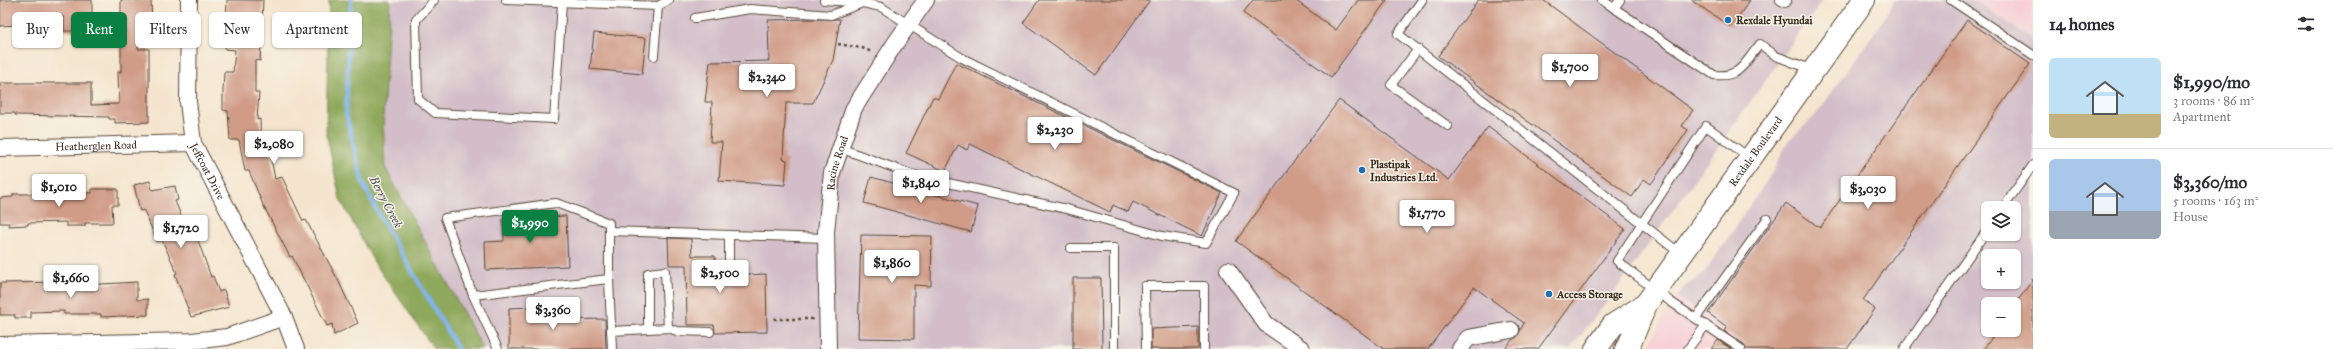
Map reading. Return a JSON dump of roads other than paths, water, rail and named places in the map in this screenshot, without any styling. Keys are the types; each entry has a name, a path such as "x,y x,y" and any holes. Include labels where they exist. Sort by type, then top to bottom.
{"main road":[{"name":"Rexdale Boulevard","path":"1626,349 1651,297 1864,0"},
{"name":"Rexdale Boulevard","path":"1596,349 1613,325 1651,297"}],"street":[{"name":"Jeffcoat Drive","path":"189,0 188,102 193,143 284,317 296,349"},
{"name":"Racine Road","path":"828,349 826,238 832,173 854,108 926,0"},
{"name":"Heatherglen Road","path":"0,148 193,143"},
{"path":"1228,270 1266,324 1302,349"},
{"path":"0,345 192,340 228,337 284,317"},
{"path":"1460,349 1468,338 1511,330"}],"lane":[{"path":"434,0 416,20 418,99 435,113 554,119 562,3"},
{"path":"506,0 658,6 669,0"},
{"path":"824,0 863,3 881,7 910,23 962,58 1234,193 1206,243 1162,236 1067,209 916,176 840,148"},
{"path":"1422,0 1398,34 1681,254"},
{"path":"1602,0 1714,75 1725,76 1736,73 1760,44 1776,56 1814,70"},
{"path":"1614,8 1620,0"},
{"path":"1780,0 1785,3 1787,0"},
{"path":"1951,0 2033,55"},
{"path":"695,18 750,10 831,15 863,3"},
{"path":"654,56 658,6"},
{"path":"1418,49 1391,85 1448,126"},
{"path":"1741,349 1696,318 1651,297 1617,261 1706,126 1750,158"},
{"path":"2007,201 2033,165"},
{"path":"498,349 473,295 445,218 556,203 609,223 609,280 612,349"},
{"path":"1696,318 1767,220"},
{"path":"609,231 826,238"},
{"path":"729,235 729,271"},
{"path":"1904,349 1981,239"},
{"path":"1071,248 1114,248 1114,349"},
{"path":"648,329 648,273 665,271 668,328"},
{"path":"473,295 609,280"},
{"path":"1146,349 1145,286 1204,286 1204,349"},
{"path":"1688,349 1706,325"},
{"path":"611,331 668,328 677,331 710,332"}],"waterway":[{"name":"Berry Creek","path":"351,0 346,114 363,184 382,220 458,349"}],"place":[{"name":"Rexdale Hyundai","path":"1728,20"},
{"name":"Plastipak Industries Ltd.","path":"1362,170"},
{"name":"Access Storage","path":"1549,294"}]}
